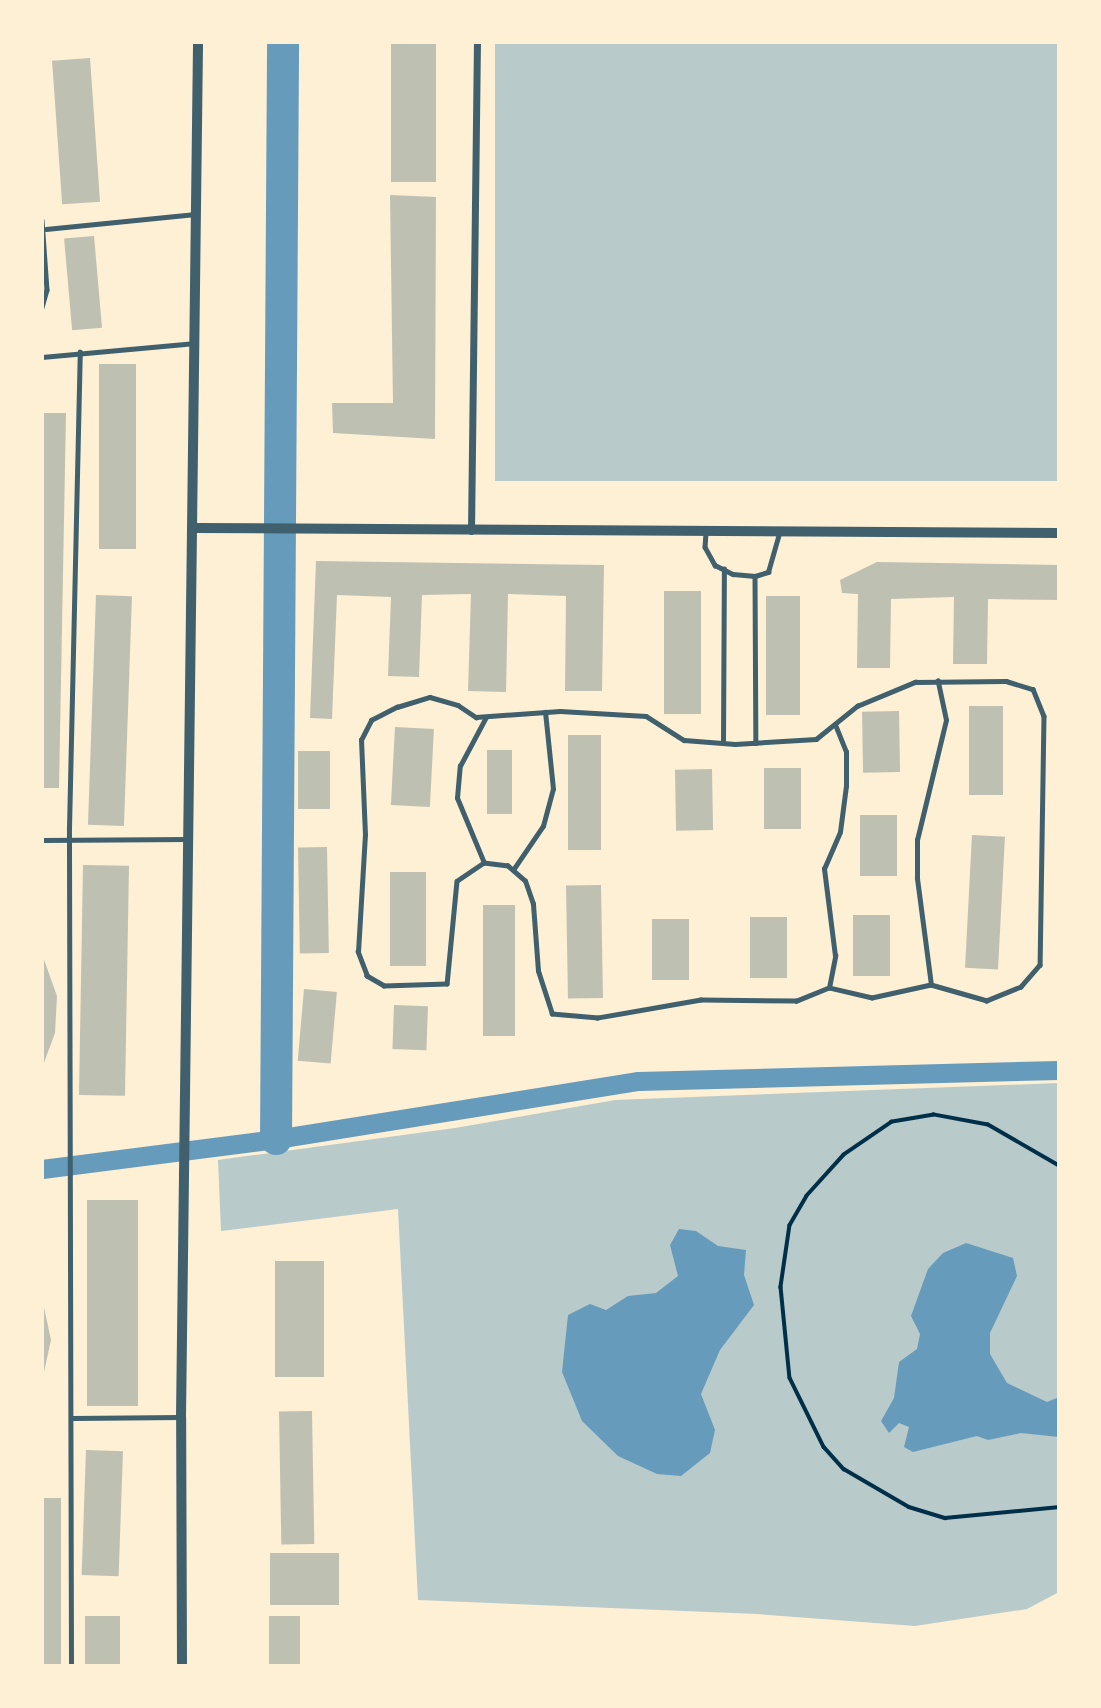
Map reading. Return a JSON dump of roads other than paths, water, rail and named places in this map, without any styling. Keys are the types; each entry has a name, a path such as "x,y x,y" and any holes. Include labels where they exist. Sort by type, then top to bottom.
{"street":[{"path":"182,1666 181,1418 198,42"},
{"path":"471,531 477,42"},
{"path":"194,528 1059,533"}],"lane":[{"path":"46,229 196,214"},
{"path":"42,220 46,229 47,290 42,307"},
{"path":"42,357 196,343"},
{"path":"71,1666 73,1418 69,840 80,352"},
{"path":"706,533 705,547 715,565 755,576 768,572 779,533"},
{"path":"723,743 724,569"},
{"path":"755,576 756,743"},
{"path":"931,985 917,878 917,840 946,720 938,681"},
{"path":"1006,681 1033,689 1044,716 1040,965 1021,987 987,1001 931,985 872,998 829,988 796,1001 701,1000 598,1018 552,1014 538,971 534,904 525,881 513,870 484,863 457,881 447,984 384,986 367,976 358,952 365,835 361,740 371,720 430,697 458,705 476,718 545,712 646,716 684,740 723,743 816,739 836,727 856,706 881,693 915,682 1006,681"},
{"path":"513,870 543,826 553,789 545,712"},
{"path":"484,863 457,798 460,766 486,717"},
{"path":"829,988 835,956 824,869 840,832 846,786 846,752 836,727"},
{"path":"42,840 190,839"},
{"path":"73,1418 181,1418"}],"water":[{"path":"679,1229 696,1231 718,1246 746,1250 744,1275 754,1305 720,1350 701,1394 715,1430 710,1453 681,1476 657,1474 618,1456 582,1421 562,1372 568,1315 590,1304 606,1310 628,1296 656,1293 678,1276 670,1245"},
{"path":"966,1243 1013,1258 1017,1276 990,1333 990,1354 1007,1383 1047,1402 1059,1397 1059,1437 1021,1433 988,1440 977,1436 913,1452 904,1447 909,1427 899,1423 889,1433 881,1421 894,1398 899,1362 917,1349 920,1334 911,1316 928,1269 943,1253"}],"waterway":[{"path":"276,1139 283,42"},
{"path":"42,1169 276,1139 638,1081 1059,1070"}]}
